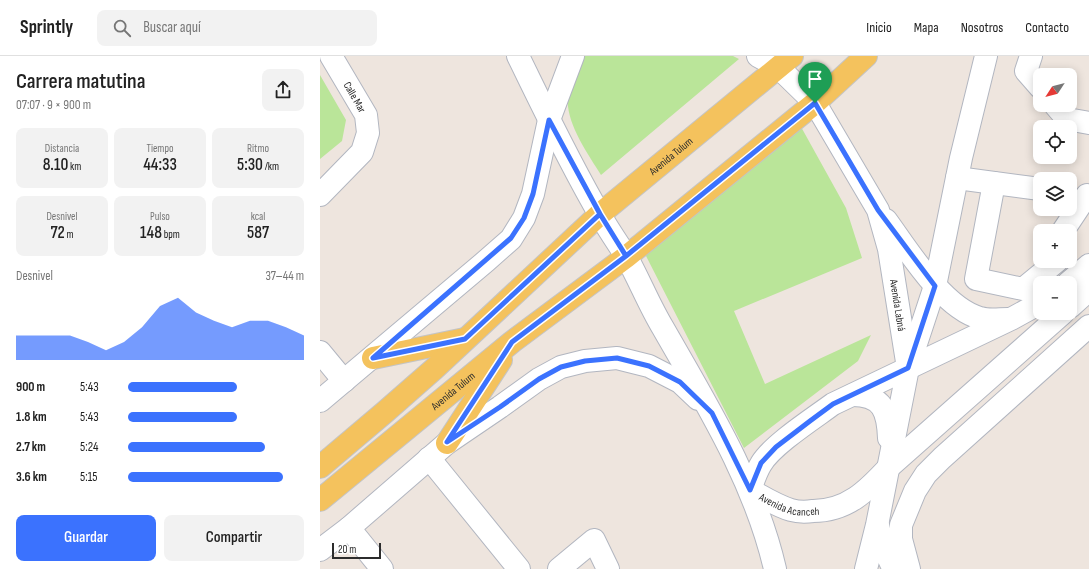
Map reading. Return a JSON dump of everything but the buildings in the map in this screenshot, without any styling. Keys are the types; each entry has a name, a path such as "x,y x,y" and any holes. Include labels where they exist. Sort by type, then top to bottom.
{"main road":[{"name":"Avenida Tulum","path":"320,500 512,342 626,256 815,103 866,56"},
{"name":"Avenida Tulum","path":"320,468 385,412 600,214 785,62"},
{"path":"373,358 465,339"},
{"path":"447,442 512,342"}],"street":[{"name":"Calle Mar","path":"320,195 362,152 368,133 366,115 331,56"},
{"path":"518,56 549,120 600,214 626,256 662,327 712,413 750,490 762,522 775,569"},
{"path":"320,401 373,358 511,238 524,218 533,194 549,120 573,56"},
{"name":"Avenida Labná","path":"758,56 785,62 815,103 878,210 889,249 908,368 878,525 866,569"},
{"path":"908,368 935,286 957,178 986,56"},
{"path":"1031,56 1026,71 1033,79"},
{"path":"1061,112 1067,119 1089,123"},
{"path":"957,178 1033,188"},
{"path":"994,183 976,279 1024,289 1049,268"},
{"path":"1067,224 1082,194"},
{"path":"878,210 935,286 962,309 972,315 990,320 1011,319"},
{"path":"1076,276 1089,265"},
{"path":"1077,301 1089,290"},
{"name":"Avenida Acanceh","path":"1033,307 1011,319 833,404 776,447 761,463 750,490 792,510 821,511 834,509 849,503 876,481 889,467 1055,320"},
{"path":"909,569 901,539 901,525 915,491 926,474 947,452 1089,326"},
{"path":"320,352 344,381"},
{"path":"320,550 349,528 447,442 539,379 561,367 585,361 617,358 649,366 680,382 712,413"},
{"path":"853,395 864,395 877,399 885,410 888,422 889,467"},
{"path":"429,458 519,569"},
{"path":"766,458 765,467 767,482 772,492 781,502 792,510"},
{"path":"878,525 884,547 894,569"},
{"path":"349,528 382,569"},
{"path":"559,569 594,540 608,569"}],"green space":[{"path":"582,56 733,56 739,59 601,175 578,138 568,107 570,88"},
{"path":"320,75 346,120 342,141 320,159"},
{"path":"800,125 846,208 862,258 734,311 765,384 871,335 858,361 744,448 645,254"}],"route":[{"path":"815,103 626,256 600,214 549,120 533,194 524,218 511,238 373,358 465,339 600,214 626,256 512,342 447,442 539,379 561,367 585,361 617,358 649,366 680,382 712,413 750,490 761,463 776,447 833,404 908,368 935,286 878,210 815,103"}]}
